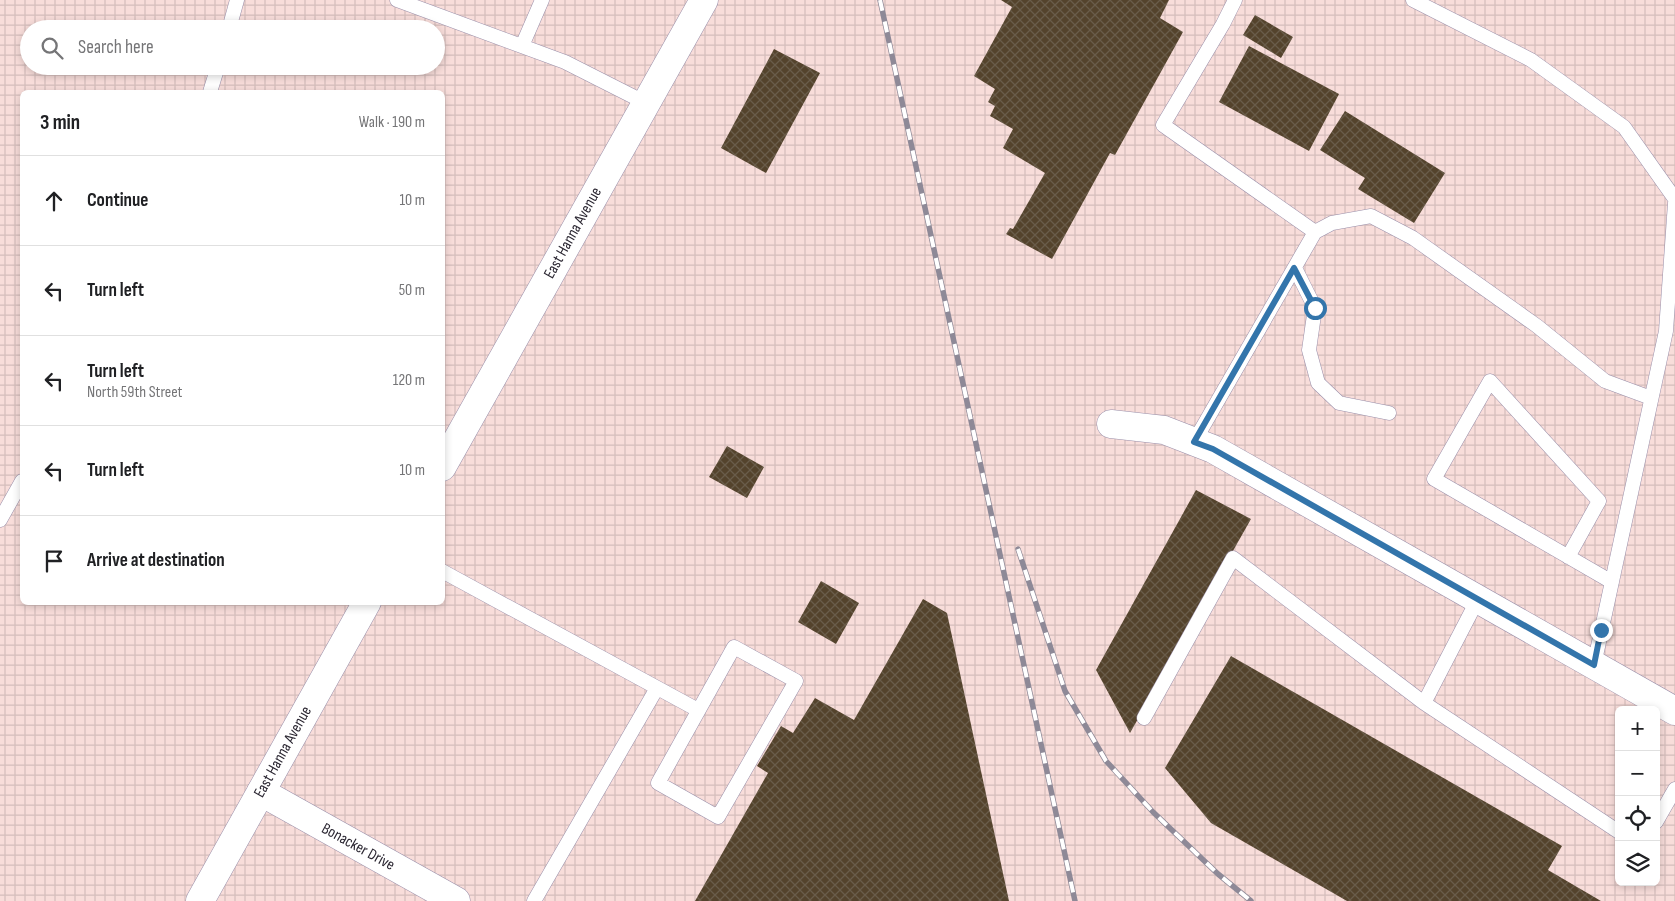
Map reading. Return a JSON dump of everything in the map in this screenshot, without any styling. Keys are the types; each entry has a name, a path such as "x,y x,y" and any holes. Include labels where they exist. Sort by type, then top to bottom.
{"street":[{"name":"East Hanna Avenue","path":"445,462 704,0"},
{"path":"1111,424 1164,430 1213,449 1675,711"},
{"name":"East Hanna Avenue","path":"200,901 365,605"},
{"name":"Bonacker Drive","path":"261,792 456,901"}],"lane":[{"path":"231,20 237,0"},
{"path":"397,0 565,62 646,103"},
{"path":"522,46 542,0"},
{"path":"1235,0 1223,24 1163,125 1315,232"},
{"path":"1413,0 1530,60 1624,127 1675,199"},
{"path":"211,90 215,75"},
{"path":"1594,665 1666,331 1675,202"},
{"path":"1194,442 1315,232 1332,223 1372,216 1413,238 1536,326 1605,381 1651,398"},
{"path":"1294,268 1315,308 1309,350 1318,383 1340,403 1389,413"},
{"path":"1568,557 1599,501 1490,381 1434,479 1568,557 1612,582"},
{"path":"0,520 20,485"},
{"path":"1144,718 1234,558 1424,703 1615,829"},
{"path":"445,573 698,710"},
{"path":"1424,703 1478,599"},
{"path":"734,647 796,681 718,817 658,783 698,710 734,647"},
{"path":"534,901 658,688"},
{"path":"1660,815 1675,789"}],"shaded area":[{"path":"0,0 1675,0 1675,901 0,901"}],"building":[{"path":"1001,0 1169,0 1160,18 1183,32 1115,155 1110,153 1052,259 1006,234 1010,228 1013,229 1045,173 1003,148 1013,129 990,116 995,106 988,102 995,89 974,76 1012,7"},
{"path":"1255,15 1293,37 1281,58 1243,35"},
{"path":"1249,46 1339,94 1309,151 1219,102"},
{"path":"774,49 820,73 766,173 721,148"},
{"path":"1345,111 1445,173 1414,223 1358,189 1365,178 1320,150"},
{"path":"727,446 764,467 747,498 709,477"},
{"path":"1196,490 1251,519 1130,733 1096,670"},
{"path":"821,581 859,603 836,644 798,622"},
{"path":"923,599 947,613 1009,901 695,901 768,773 757,766 781,726 793,733 815,698 854,720"},
{"path":"1231,656 1562,846 1548,870 1601,901 1347,901 1211,823 1165,768"}],"railway":[{"path":"880,0 1075,901"},
{"path":"1018,549 1065,691 1106,761 1153,812 1218,874 1251,901"}],"route":[{"path":"1315,308 1294,268 1194,442 1213,449 1594,665 1601,630"}]}
